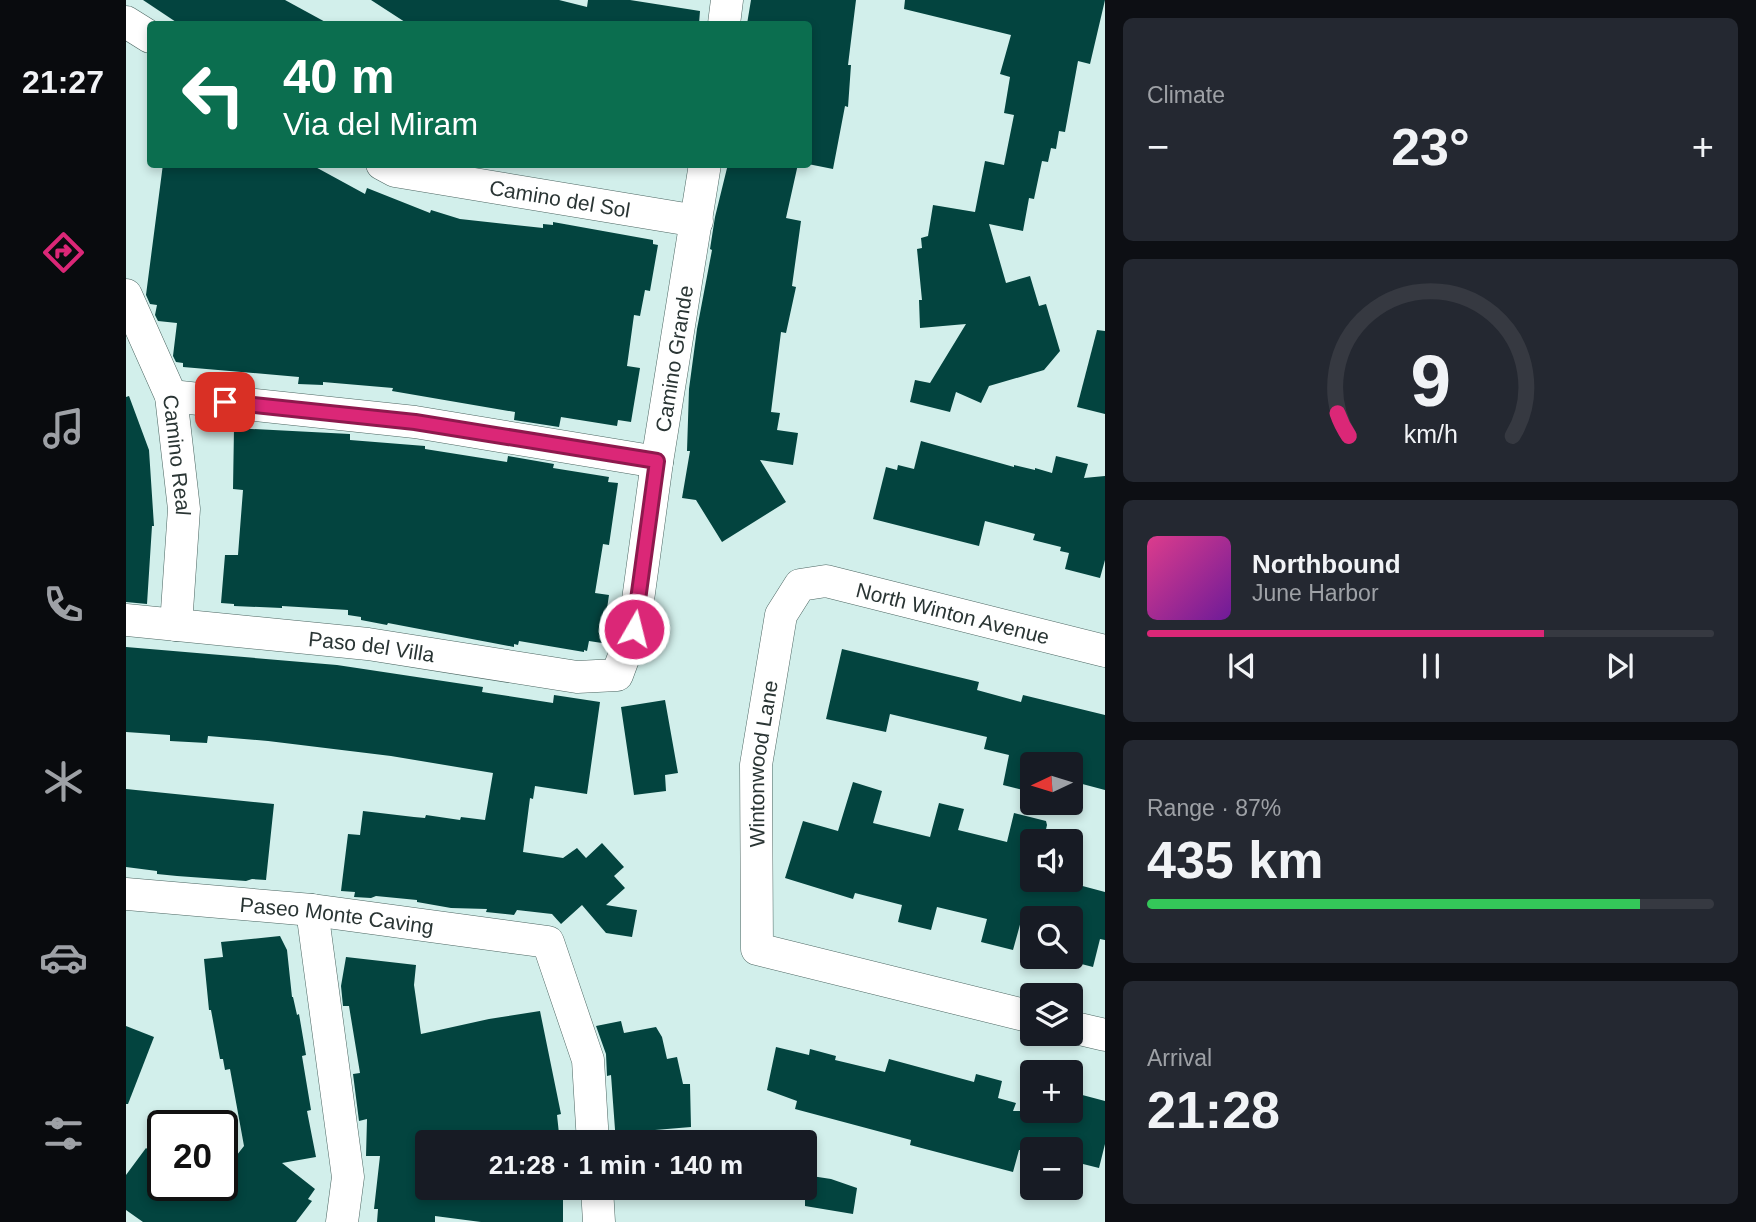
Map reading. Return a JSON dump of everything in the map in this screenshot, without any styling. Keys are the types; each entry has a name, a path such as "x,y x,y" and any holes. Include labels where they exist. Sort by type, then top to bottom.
{"street":[{"path":"724,21 727,0"},
{"path":"126,22 147,35"},
{"name":"Camino del Sol","path":"389,168 697,221"},
{"name":"Camino Grande","path":"617,675 634,629 657,461 704,168"},
{"name":"Camino Real","path":"126,295 171,396 184,509 176,625"},
{"path":"171,396 415,422 657,461"},
{"name":"North Winton Avenue","path":"800,585 826,581 1105,651"},
{"name":"Wintonwood Lane","path":"800,585 781,615 756,765 757,949 1020,1014"},
{"name":"Paso del Villa","path":"126,620 368,644 577,677 617,675"},
{"name":"Paseo Monte Caving","path":"126,894 312,910 548,942 588,1060 592,1130"},
{"path":"312,910 348,1177 342,1222"},
{"path":"1083,1030 1105,1035"},
{"path":"598,1200 599,1222"}],"building":[{"path":"143,0 285,0 324,21 174,21"},
{"path":"371,0 559,0 587,7 588,0 630,0 700,11 699,21 403,21"},
{"path":"751,0 856,0 848,65 851,65 848,107 845,106 833,169 812,165 812,21 748,21"},
{"path":"905,0 1105,0 1090,64 1078,61 1065,132 1059,131 1056,149 1051,148 1048,162 1042,161 1034,199 1029,198 1023,231 989,224 1006,283 1030,276 1039,306 1046,304 1060,351 1044,370 989,386 981,403 956,392 950,412 910,402 915,380 930,383 966,324 920,328 919,300 922,300 917,249 922,248 921,238 928,236 933,205 975,212 985,161 1004,165 1014,115 1004,113 1010,77 1000,74 1011,35 904,9"},
{"path":"162,168 317,168 365,194 367,188 430,213 431,210 460,219 543,228 543,224 553,225 553,222 653,240 653,244 658,245 650,291 645,290 640,316 634,315 627,366 640,368 631,422 618,420 617,426 561,417 559,427 514,420 515,412 392,391 393,388 323,382 323,385 298,384 299,377 183,367 183,363 176,362 173,356 177,323 158,321 155,315 157,305 150,304 146,295"},
{"path":"727,168 797,168 786,218 801,221 792,286 796,287 786,333 781,332 771,412 780,413 777,430 798,433 793,465 760,460 786,502 722,542 696,500 682,498 690,451 687,451 689,389 715,217"},
{"path":"1097,330 1105,331 1105,414 1077,407"},
{"path":"129,396 149,450 154,526 147,604 126,602 126,397"},
{"path":"234,428 350,434 350,440 425,446 425,449 507,462 508,456 554,464 553,468 609,477 608,482 618,483 609,545 603,544 595,593 609,595 602,643 589,641 587,651 584,652 519,641 514,647 361,620 361,617 348,615 348,610 234,606 221,603 225,555 238,555 243,490 233,489"},
{"path":"921,441 1014,467 1035,468 1052,473 1056,456 1088,464 1084,478 1105,476 1105,560 1100,578 1065,569 1069,553 1060,551 1061,547 1033,540 1035,534 985,521 979,546 873,519 886,467 897,470 898,465 914,469"},
{"path":"126,647 337,665 483,687 482,692 553,703 554,695 600,702 587,794 535,786 533,799 530,798 523,852 563,858 577,848 586,858 602,843 624,867 614,876 625,888 606,905 637,910 632,937 606,933 582,905 561,924 552,914 517,910 514,915 486,912 487,909 451,908 417,900 354,897 355,892 341,891 348,834 360,835 363,811 425,818 426,815 460,820 461,817 485,820 493,773 391,756 268,741 208,736 207,743 170,741 170,735 126,732"},
{"path":"842,649 979,682 977,690 1021,702 1023,695 1105,715 1105,790 1083,784 1083,752 1020,752 1020,789 1003,785 1009,755 984,749 987,737 890,714 886,732 826,719"},
{"path":"665,700 678,773 665,775 666,791 634,795 621,707"},
{"path":"853,782 882,791 873,823 930,837 939,803 964,809 958,830 1007,842 1014,813 1046,821 1046,829 1020,829 1020,892 1083,892 1083,886 1105,892 1105,940 1100,939 1093,967 1083,964 1083,906 1020,906 1020,925 1013,950 981,942 987,919 937,907 931,930 898,922 902,905 855,893 853,899 785,878 803,821 838,831"},
{"path":"126,789 274,804 266,880 177,876 126,867"},
{"path":"280,936 287,950 292,997 297,1015 299,1014 306,1055 302,1056 311,1110 307,1111 316,1157 282,1163 315,1189 308,1199 312,1201 296,1222 143,1222 126,1210 126,1175 146,1148 147,1201 238,1201 238,1154 244,1146 230,1069 225,1070 223,1059 220,1059 209,1010 204,959 223,957 221,942"},
{"path":"346,957 416,965 414,985 421,1034 540,1011 561,1114 557,1115 559,1130 415,1130 415,1200 563,1200 563,1222 481,1222 435,1216 435,1222 377,1222 378,1209 374,1209 380,1156 366,1156 367,1119 359,1121 353,1074 360,1073 349,1006 343,1006 341,986"},
{"path":"621,1021 624,1033 656,1027 662,1037 667,1059 677,1057 683,1084 690,1084 691,1127 615,1130 611,1075 607,1076 606,1054 596,1026"},
{"path":"126,1026 154,1037 128,1104 126,1104"},
{"path":"776,1047 809,1055 810,1049 836,1056 835,1060 885,1072 889,1059 974,1082 976,1074 1002,1081 998,1098 1016,1103 1013,1111 1020,1111 1020,1123 1083,1123 1083,1095 1105,1101 1105,1144 1099,1168 1083,1164 1083,1137 1020,1137 1020,1150 1013,1172 910,1145 911,1140 795,1109 797,1101 767,1090"},
{"path":"817,1177 857,1188 853,1214 805,1206 805,1200 817,1200"}],"route":[{"path":"225,402 415,422 657,461 634,629"}]}
